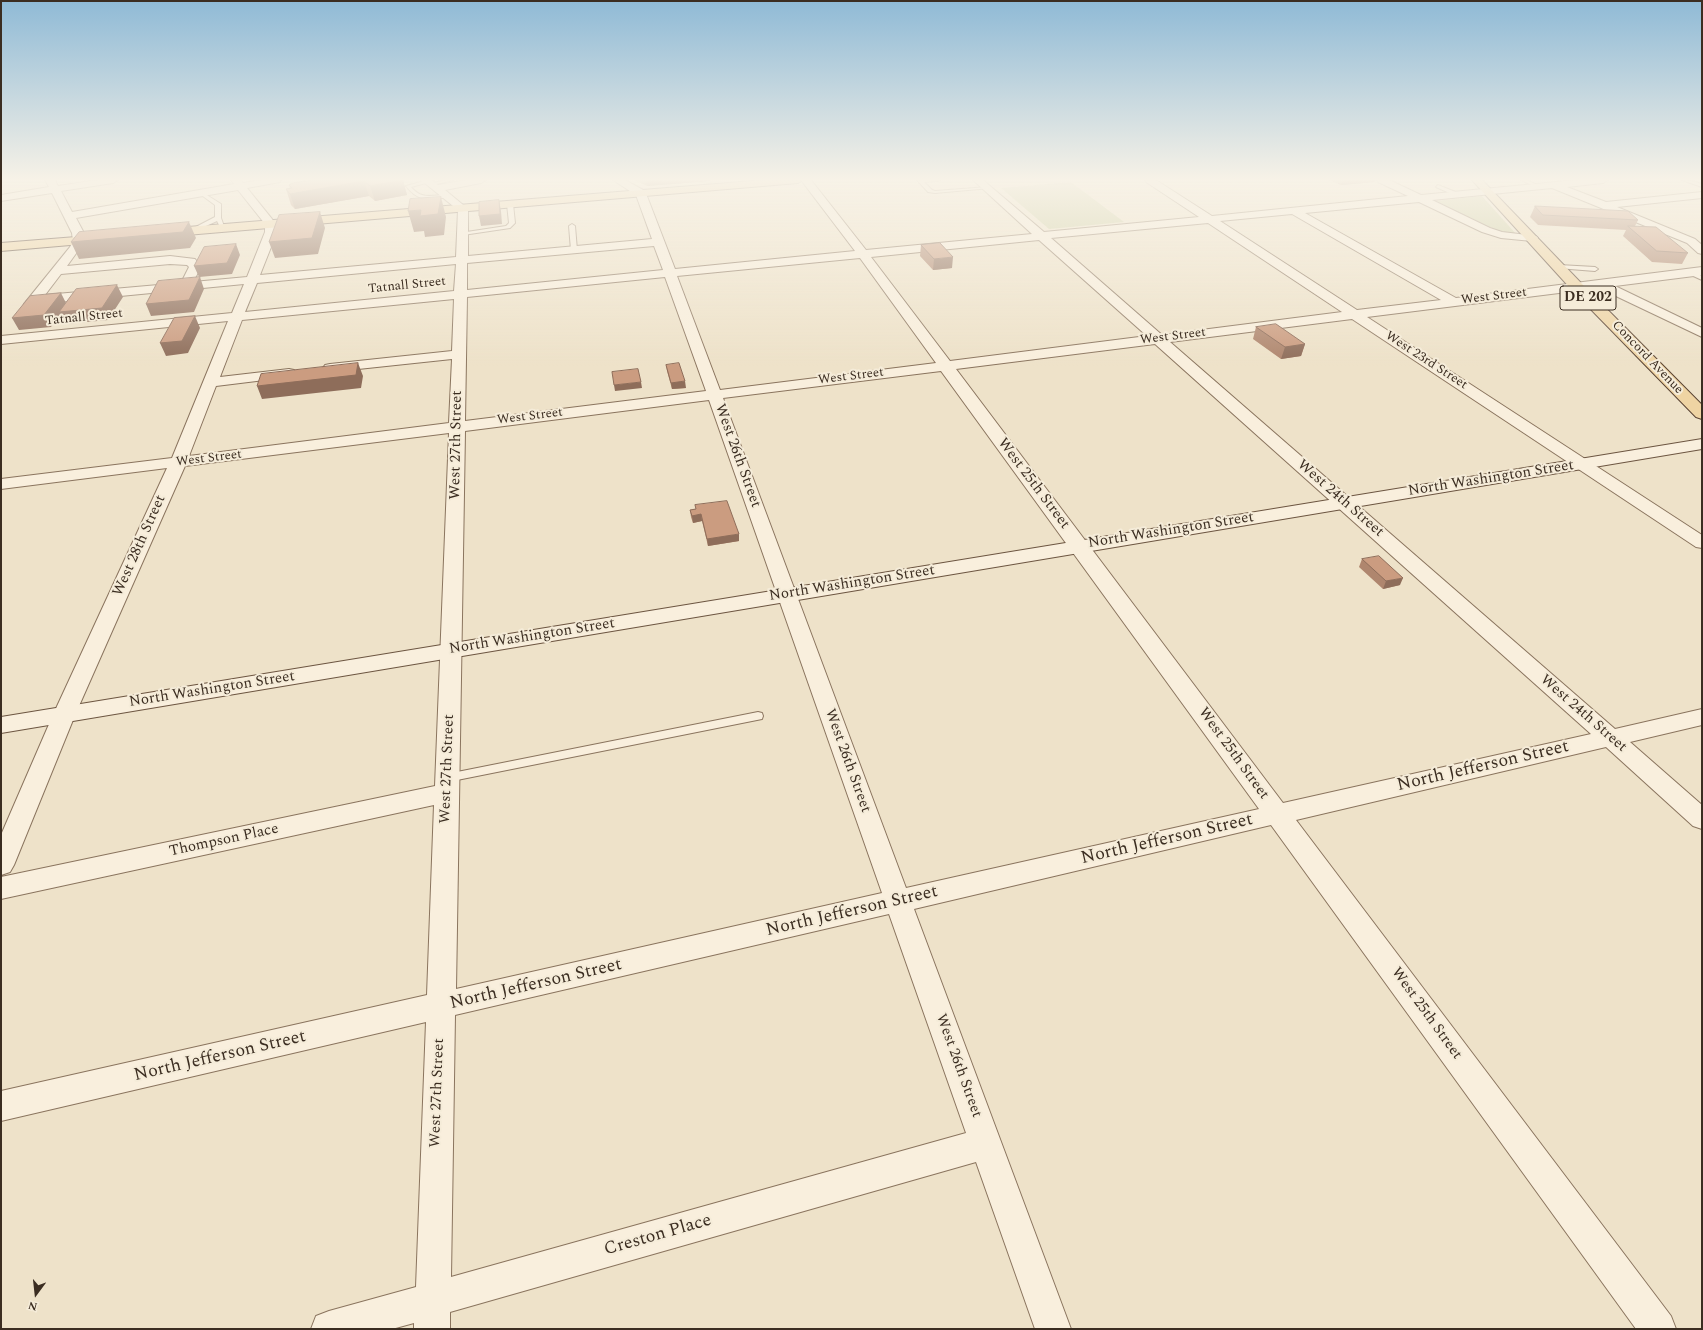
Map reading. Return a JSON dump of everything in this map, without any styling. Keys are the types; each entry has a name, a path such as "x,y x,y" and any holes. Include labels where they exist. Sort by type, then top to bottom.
{"main road":[{"path":"1,247 65,242"},
{"name":"Concord Avenue","path":"1536,242 1577,287 1702,414"},
{"name":"North Washington Street","path":"1,725 1702,444"}],"street":[{"path":"1,341 78,242"},
{"name":"West 28th Street","path":"1,865 64,715 178,463 267,242"},
{"name":"West 27th Street","path":"432,1315 463,242"},
{"path":"34,300 658,242"},
{"name":"West 26th Street","path":"659,242 1054,1329"},
{"name":"West 25th Street","path":"854,242 1658,1329"},
{"name":"Tatnall Street","path":"1,341 982,242"},
{"name":"West 24th Street","path":"1049,242 1702,819"},
{"name":"West 23rd Street","path":"1245,242 1702,543"},
{"path":"1349,242 1454,302"},
{"path":"1692,242 1702,251"},
{"path":"57,271 170,260 186,261 191,262 195,267 185,286"},
{"name":"West Street","path":"1,484 1454,302 1698,274"},
{"path":"1602,284 1702,333"},
{"path":"319,370 459,354"},
{"path":"211,382 304,372"},
{"name":"North Jefferson Street","path":"1,1106 1702,717"},
{"name":"Thompson Place","path":"1,888 447,786"},
{"name":"Creston Place","path":"330,1329 432,1315 986,1143"}],"lane":[{"path":"573,242 574,250"},
{"path":"1559,267 1595,269"},
{"path":"447,786 758,716"}],"building":[{"path":"1647,242 1675,242 1688,253 1657,251"},
{"path":"940,243 953,257 934,259 921,245"},
{"path":"236,244 227,263 194,266 204,247"},
{"path":"200,277 189,300 146,304 158,281"},
{"path":"117,285 102,308 59,312 76,289"},
{"path":"61,293 44,315 12,318 30,296"},
{"path":"195,316 182,341 160,343 174,318"},
{"path":"1276,324 1305,344 1285,347 1256,327"},
{"path":"358,363 356,375 257,386 261,374"},
{"path":"679,363 685,381 671,383 666,365"},
{"path":"638,369 641,382 614,385 612,372"},
{"path":"727,501 739,534 707,539 701,514 692,516 690,510 696,509 695,505"},
{"path":"1379,556 1403,578 1386,581 1362,559"}]}
